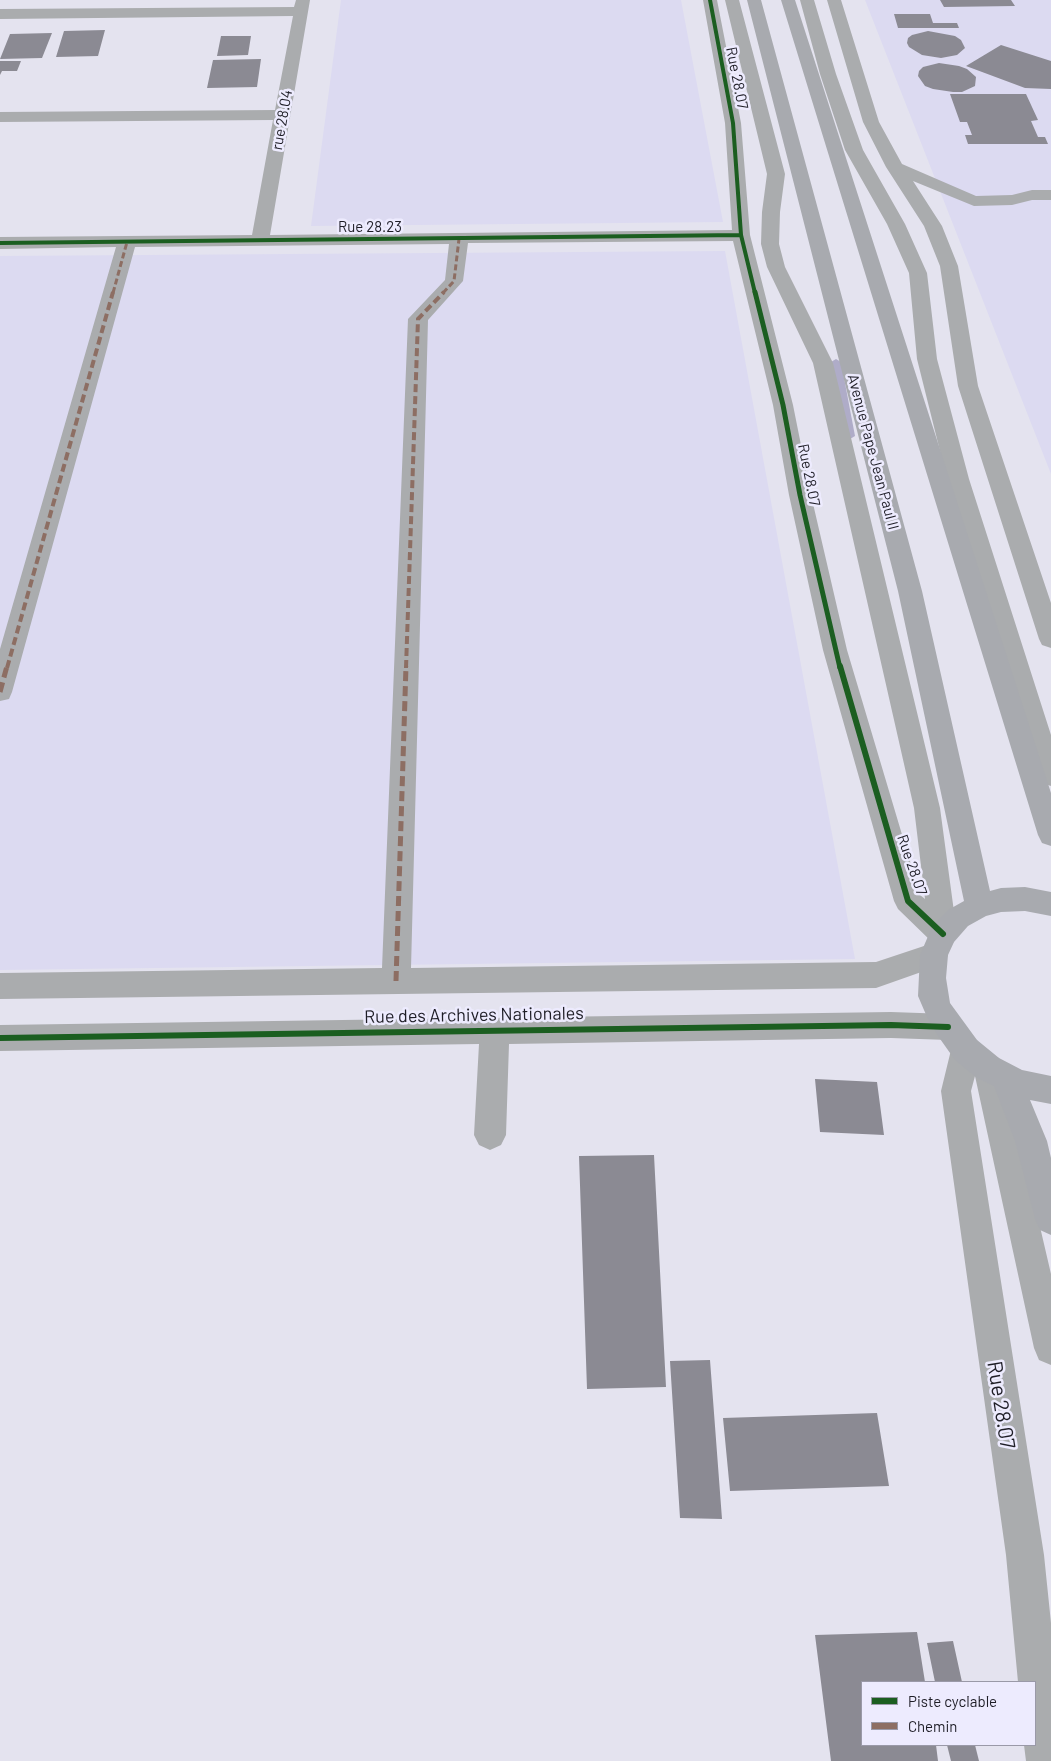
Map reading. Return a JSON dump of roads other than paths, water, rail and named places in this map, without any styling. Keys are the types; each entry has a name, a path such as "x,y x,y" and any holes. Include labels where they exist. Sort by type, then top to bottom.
{"highway":[{"name":"Avenue Pape Jean Paul II","path":"754,0 910,591 979,906"},
{"path":"788,0 1051,835"},
{"path":"1051,904 1025,899 1001,900 979,906 958,918 939,944 932,978 933,996 937,1008 977,1055 1031,1141 1051,1219"},
{"path":"977,1055 1018,1083 1051,1090"}],"street":[{"name":"Rue 28.07","path":"710,0 733,123 741,235 783,405 802,503 836,650 908,901 939,944"},
{"path":"732,0 776,174 771,212 770,244 776,267 823,363 927,808 939,944"},
{"path":"807,0 828,74 854,150 896,224 918,273 927,359 958,480 1051,776"},
{"path":"834,0 871,122 895,167 933,226 948,266 968,386 1051,639"},
{"path":"0,14 302,6"},
{"name":"rue 28.04","path":"260,240 302,6"},
{"path":"0,117 283,115"},
{"path":"895,167 974,201 1012,200 1032,195 1051,195"},
{"path":"1012,200 1037,206 1051,206"},
{"path":"933,226 974,201"},
{"name":"Rue 28.23","path":"0,243 741,235"},
{"path":"396,981 418,319 454,281 459,239"},
{"path":"0,692 127,242"},
{"name":"Rue des Archives Nationales","path":"0,986 876,975 939,944"},
{"name":"Rue des Archives Nationales","path":"0,1038 891,1025 977,1055"},
{"path":"490,1135 495,1030"},
{"name":"Rue 28.07","path":"977,1055 956,1091 1025,1555 1046,1761"},
{"path":"977,1055 1051,1348"}],"waterway":[{"path":"836,362 850,436"}]}
